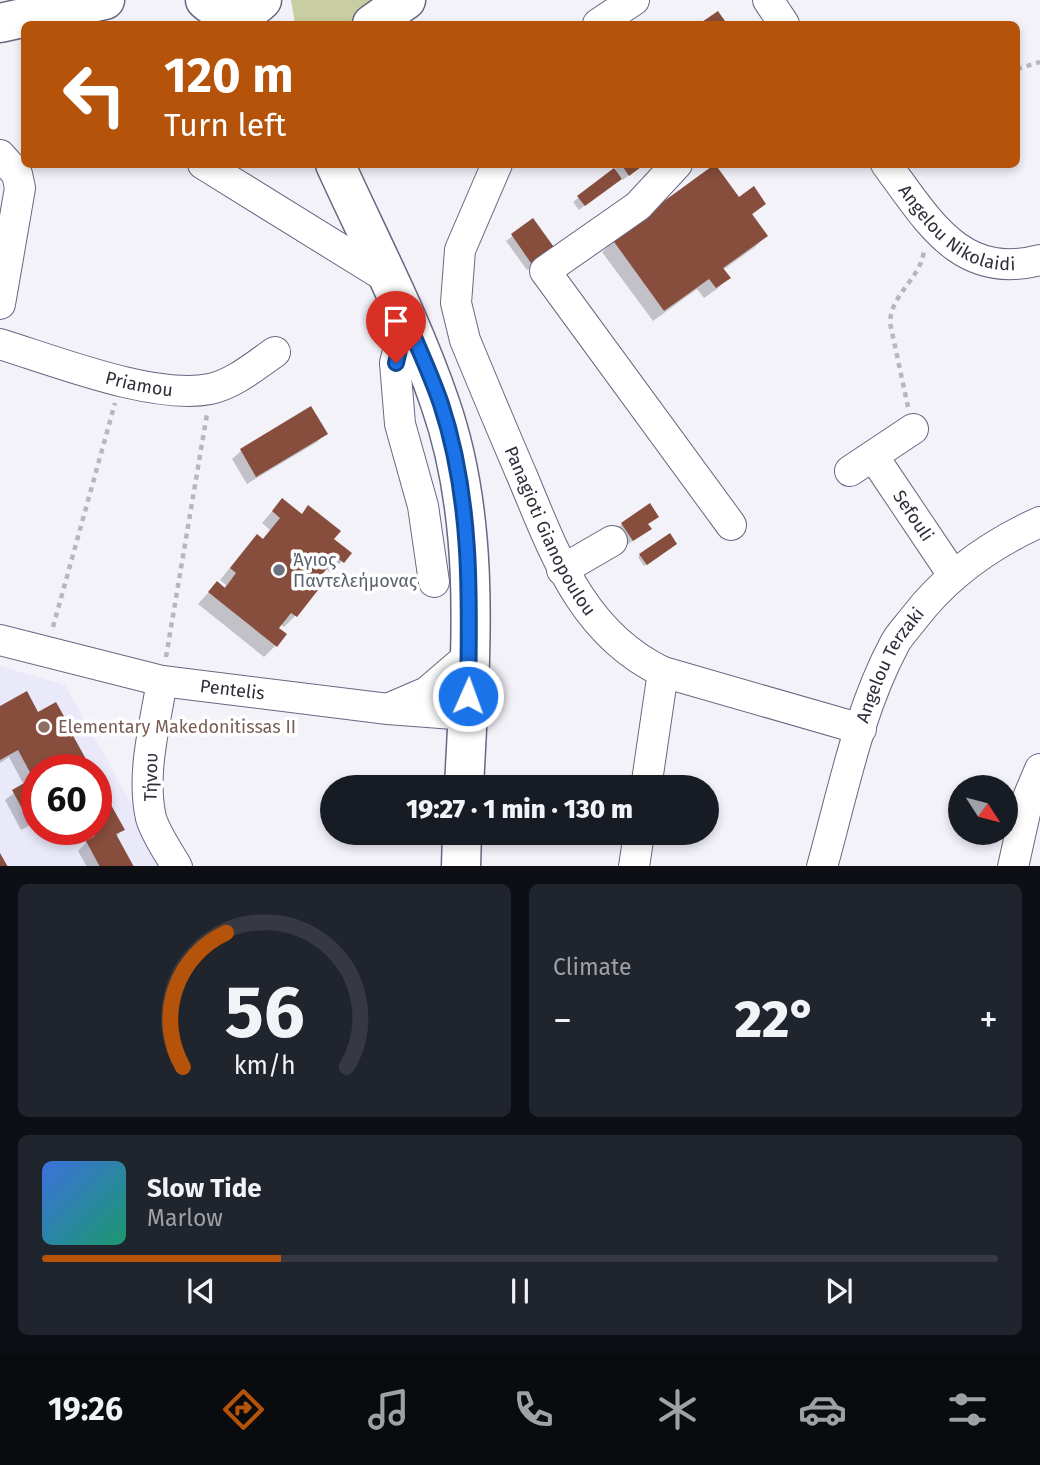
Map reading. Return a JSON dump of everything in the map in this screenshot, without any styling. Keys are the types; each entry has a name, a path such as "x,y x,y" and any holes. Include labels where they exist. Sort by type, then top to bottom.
{"main road":[{"path":"22,14 105,0"},
{"path":"275,0 279,21"},
{"path":"376,21 406,0"},
{"path":"337,168 406,319 441,404 459,484 468,544 470,600 465,775"},
{"path":"461,866 462,845"}],"street":[{"path":"602,21 634,0"},
{"path":"768,0 782,21"},
{"path":"0,155 17,174 20,188 0,304"},
{"path":"209,168 387,278"},
{"name":"Panagioti Gianopoulou","path":"496,168 460,250 456,303 465,340 562,570 606,632 623,649 663,672 861,729"},
{"path":"673,168 638,206 545,271 731,524"},
{"name":"Angelou Nikolaidi","path":"890,168 926,218 945,238 970,256 993,264 1010,266 1040,260"},
{"path":"406,319 396,363 401,424 423,506 434,582"},
{"name":"Priamou","path":"0,344 121,380 172,390 211,389 238,377 275,352"},
{"name":"Sefouli","path":"913,429 862,464 953,575"},
{"name":"Angelou Terzaki","path":"822,866 861,729 896,641 929,599 953,575 992,548 1040,522"},
{"path":"562,570 612,541"},
{"name":"Pentelis","path":"0,640 162,681 388,709 467,715"},
{"path":"388,709 428,692 469,656"},
{"path":"648,775 663,672"},
{"name":"Τήνου","path":"162,681 149,759 149,797 156,831 177,866"},
{"path":"1013,866 1029,795 1040,769"},
{"path":"634,866 637,845"}],"path":[{"path":"1020,68 1040,62"},
{"path":"913,429 890,323 890,311 898,296 916,276 924,255 926,218"},
{"path":"46,652 121,380"},
{"path":"162,681 211,389"}],"shaded area":[{"name":"Elementary Makedonitissas II","path":"0,666 65,685 104,754 21,754 21,845 112,845 112,769 166,866 0,866"}],"green space":[{"path":"291,0 384,0 353,21 294,21"}],"building":[{"path":"718,11 725,21 703,21"},
{"path":"614,168 622,179 585,206 577,196"},
{"path":"624,168 640,168 629,176"},
{"path":"710,168 718,168 739,197 754,186 766,204 752,214 768,236 723,268 731,278 716,288 709,279 664,311 612,239"},
{"path":"533,218 556,250 533,266 511,234"},
{"path":"311,406 328,434 256,477 240,449"},
{"name":"Άγιος Παντελεήμονας","path":"282,498 302,514 308,505 341,531 334,539 352,553 344,563 336,557 317,581 322,585 297,617 291,613 279,628 287,634 277,647 208,592 217,581 225,588 236,573 230,568 257,534 263,539 280,518 272,511"},
{"path":"650,503 659,517 648,524 652,529 633,541 621,523"},
{"path":"670,533 677,544 647,565 639,554"},
{"path":"27,691 38,712 56,702 70,727 61,732 63,736 71,732 83,754 21,756 18,750 0,760 0,706"},
{"path":"21,785 21,806 12,790"},
{"path":"112,807 125,830 116,834 133,866 99,866 88,845 112,845"},
{"path":"0,853 7,866 0,866"}],"place":[{"name":"Άγιος Παντελεήμονας","path":"279,570"},
{"name":"Elementary Makedonitissas II","path":"44,727"}],"route":[{"path":"396,363 406,319 441,404 462,497 468,544 470,600 468,696"}]}
